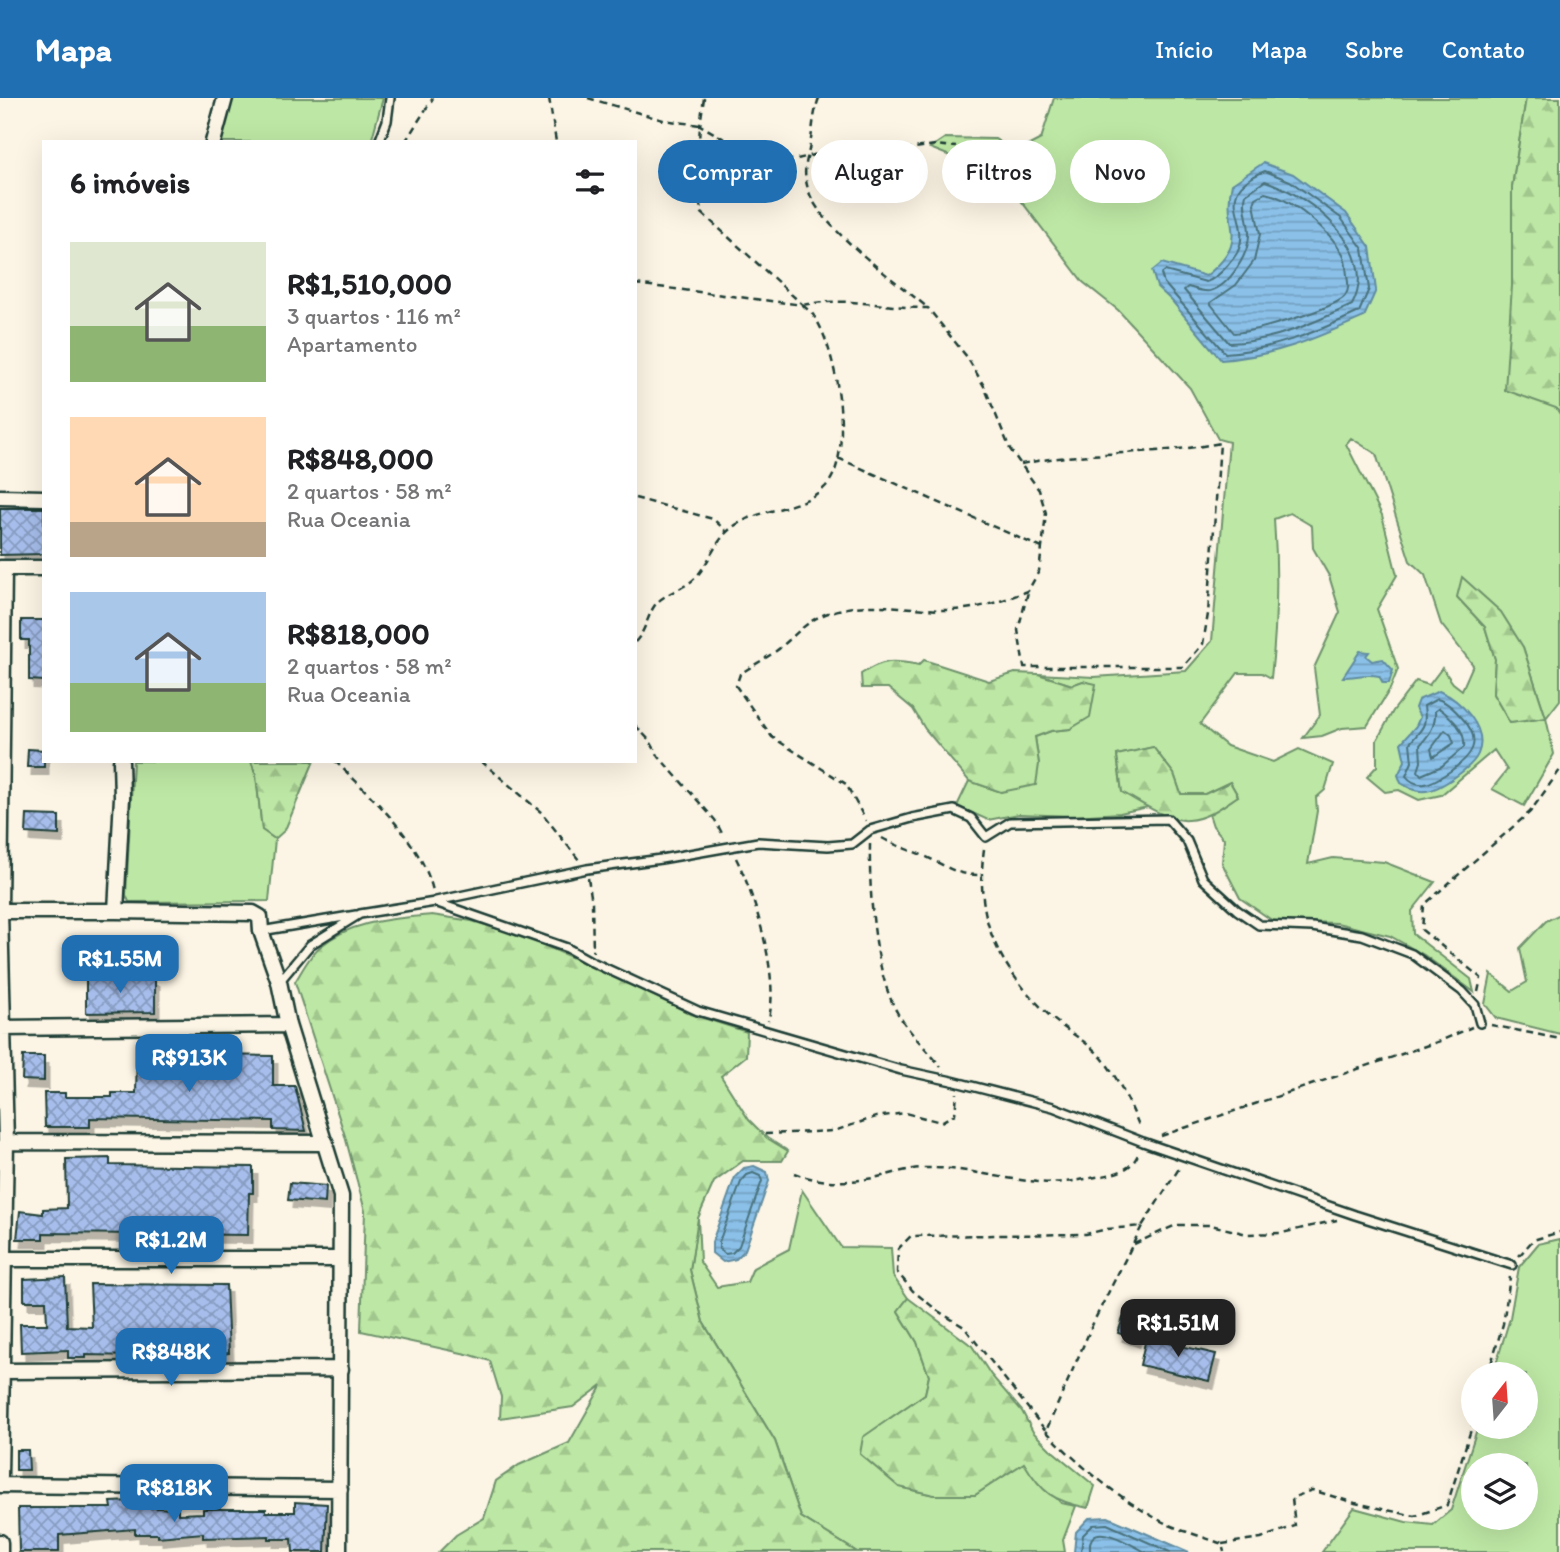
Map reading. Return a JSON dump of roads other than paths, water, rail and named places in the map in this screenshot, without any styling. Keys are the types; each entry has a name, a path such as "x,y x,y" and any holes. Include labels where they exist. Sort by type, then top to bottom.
{"street":[{"path":"214,140 225,98"},
{"path":"0,498 42,498"},
{"path":"0,1476 6,1142 0,911 2,568 42,568"},
{"path":"116,911 122,797 121,763"},
{"path":"0,911 253,913 260,917 261,930 279,982 288,1026 341,1196 340,1552"},
{"path":"2,1028 288,1026"},
{"path":"6,1142 326,1143"},
{"path":"2,1259 339,1259"},
{"path":"2,1371 341,1369"},
{"path":"0,1485 340,1489"},
{"path":"0,1542 0,1552"}],"lane":[{"path":"380,140 387,121 390,98"},
{"path":"261,930 435,902 587,869 758,842 828,846 852,844 870,830 954,810 971,818 986,837 1010,822 1168,819 1187,841 1203,879 1237,910 1259,925 1312,927 1362,934 1412,954 1462,991 1475,1005 1480,1023"},
{"path":"435,902 567,948 698,1012 901,1070 1053,1107 1143,1142 1355,1215 1512,1265"},
{"path":"279,982 310,945 360,914"}],"water":[{"path":"1263,163 1293,174 1346,213 1370,247 1376,290 1364,317 1277,350 1221,360 1157,287 1152,271 1162,263 1206,276 1220,263 1232,242 1232,184"},
{"path":"1360,651 1369,652 1366,656 1372,661 1383,659 1393,670 1389,683 1383,683 1379,676 1374,675 1343,677"},
{"path":"1439,691 1456,701 1471,716 1480,735 1478,754 1470,765 1439,787 1416,790 1401,783 1398,775 1405,761 1401,743 1420,717 1415,708 1418,700"},
{"path":"754,1166 767,1172 769,1181 745,1250 736,1259 723,1262 712,1253 712,1242 735,1177 744,1168"},
{"path":"1108,1517 1189,1552 1074,1552 1076,1532 1089,1518"}]}
